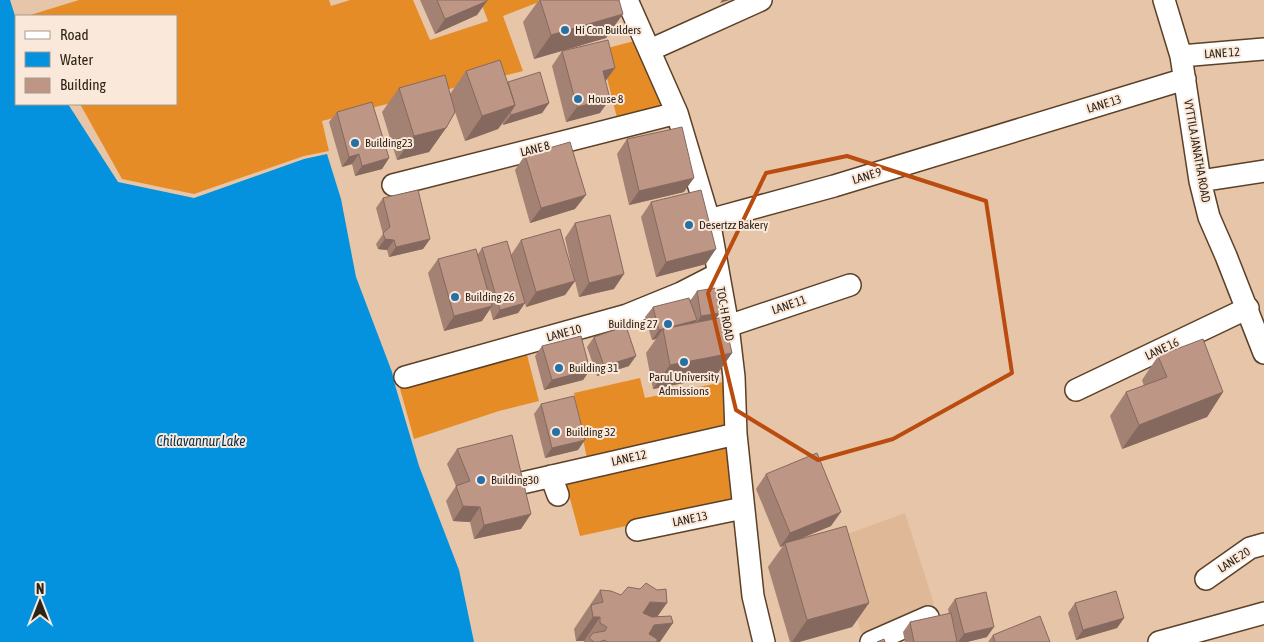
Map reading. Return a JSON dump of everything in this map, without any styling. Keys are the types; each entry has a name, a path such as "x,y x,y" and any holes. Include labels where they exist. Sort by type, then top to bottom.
{"street":[{"name":"TOC-H ROAD","path":"627,0 677,113 709,220 728,326 734,377 742,508 753,596 764,642"},
{"path":"650,50 761,0"},
{"name":"VYTTILA JANATHA ROAD","path":"1164,0 1181,56 1200,181 1209,218 1248,308 1264,354"},
{"name":"LANE 12","path":"1181,56 1264,50"},
{"name":"LANE 13","path":"1023,128 1185,79"},
{"name":"LANE 8","path":"393,185 677,113"},
{"name":"LANE 9","path":"709,220 834,186 1023,128"},
{"path":"1200,181 1264,171"},
{"name":"LANE 10","path":"405,377 627,315 718,274"},
{"name":"LANE 11","path":"728,326 850,285"},
{"name":"LANE 16","path":"1076,390 1248,308"},
{"name":"LANE 12","path":"522,483 555,486 736,434"},
{"name":"LANE 13","path":"637,530 742,508"},
{"name":"LANE 20","path":"1206,579 1250,548 1264,544"},
{"path":"1159,642 1264,613"},
{"path":"871,642 928,617"}],"highlighted area":[{"path":"847,156 986,201 1012,373 893,439 818,460 736,410 708,293 766,173"}],"shaded area":[{"path":"79,0 329,0 331,6 350,0 413,0 430,40 488,21 480,0 538,0 539,2 503,16 523,71 322,121 329,151 304,156 194,194 122,179 81,105 178,105 178,15 30,15"},
{"path":"638,40 665,100 659,108 617,118 600,50"},
{"path":"526,351 539,401 499,411 414,439 399,385"},
{"path":"640,378 645,398 728,381 727,427 587,459 574,393"},
{"path":"726,441 732,503 580,536 565,480"},
{"path":"905,513 934,604 863,639 834,539"}],"water":[{"name":"Chilavannur Lake","path":"0,0 10,0 15,16 15,105 69,105 118,182 194,198 304,159 327,154 341,199 356,277 392,372 419,466 459,570 474,642 0,642"}],"building":[{"path":"437,0 487,0 487,1 445,19"},
{"path":"540,0 619,0 623,14 551,35"},
{"path":"608,40 615,68 603,71 610,99 577,107 562,51"},
{"path":"500,60 515,105 482,116 466,71"},
{"path":"540,72 549,103 511,115 510,113 515,105 508,82"},
{"path":"445,75 455,112 446,128 414,136 399,88"},
{"name":"Building23","path":"372,102 389,158 362,166 359,154 349,157 337,112"},
{"path":"682,127 694,178 639,191 627,139"},
{"path":"570,142 586,195 541,208 525,155"},
{"path":"418,190 430,239 396,247 394,240 385,239 383,233 390,227 383,198"},
{"path":"701,190 716,249 666,262 651,202"},
{"path":"610,215 624,274 589,283 575,223"},
{"path":"560,229 575,281 536,292 521,240"},
{"path":"507,241 525,303 500,310 482,248"},
{"path":"476,249 492,306 454,316 438,259"},
{"path":"715,288 720,313 701,316 697,291"},
{"path":"689,298 697,320 659,330 653,307"},
{"path":"724,317 732,353 670,365 663,329"},
{"path":"626,326 636,356 604,366 594,337"},
{"path":"581,336 590,370 552,380 542,346"},
{"path":"1203,339 1223,392 1139,425 1126,392 1167,377 1158,356"},
{"path":"574,396 585,440 552,448 541,404"},
{"name":"Building30","path":"512,435 531,514 484,525 480,507 463,506 456,486 470,481 457,449"},
{"path":"817,453 841,512 790,533 766,474"},
{"path":"846,526 869,603 807,620 785,543"},
{"path":"646,583 657,590 666,589 667,603 650,602 643,613 652,617 671,616 673,623 654,625 649,634 657,639 657,642 607,642 605,640 594,642 589,638 593,633 605,631 607,627 600,623 600,617 593,617 591,605 603,602 600,590 611,591 621,595 628,587 640,589"},
{"path":"1116,591 1124,618 1083,630 1075,603"},
{"path":"986,592 994,627 964,634 955,599"},
{"path":"951,613 957,642 914,642 910,622"},
{"path":"1040,616 1050,642 995,642 993,635"}],"place":[{"name":"Hi Con Builders","path":"565,30"},
{"name":"House 8","path":"578,99"},
{"name":"Building23","path":"355,143"},
{"name":"Desertzz Bakery","path":"689,225"},
{"name":"Building 26","path":"455,297"},
{"name":"Building 27","path":"668,324"},
{"name":"Parul University Admissions","path":"684,362"},
{"name":"Building 31","path":"559,368"},
{"name":"Building 32","path":"556,432"},
{"name":"Building30","path":"481,480"}]}
